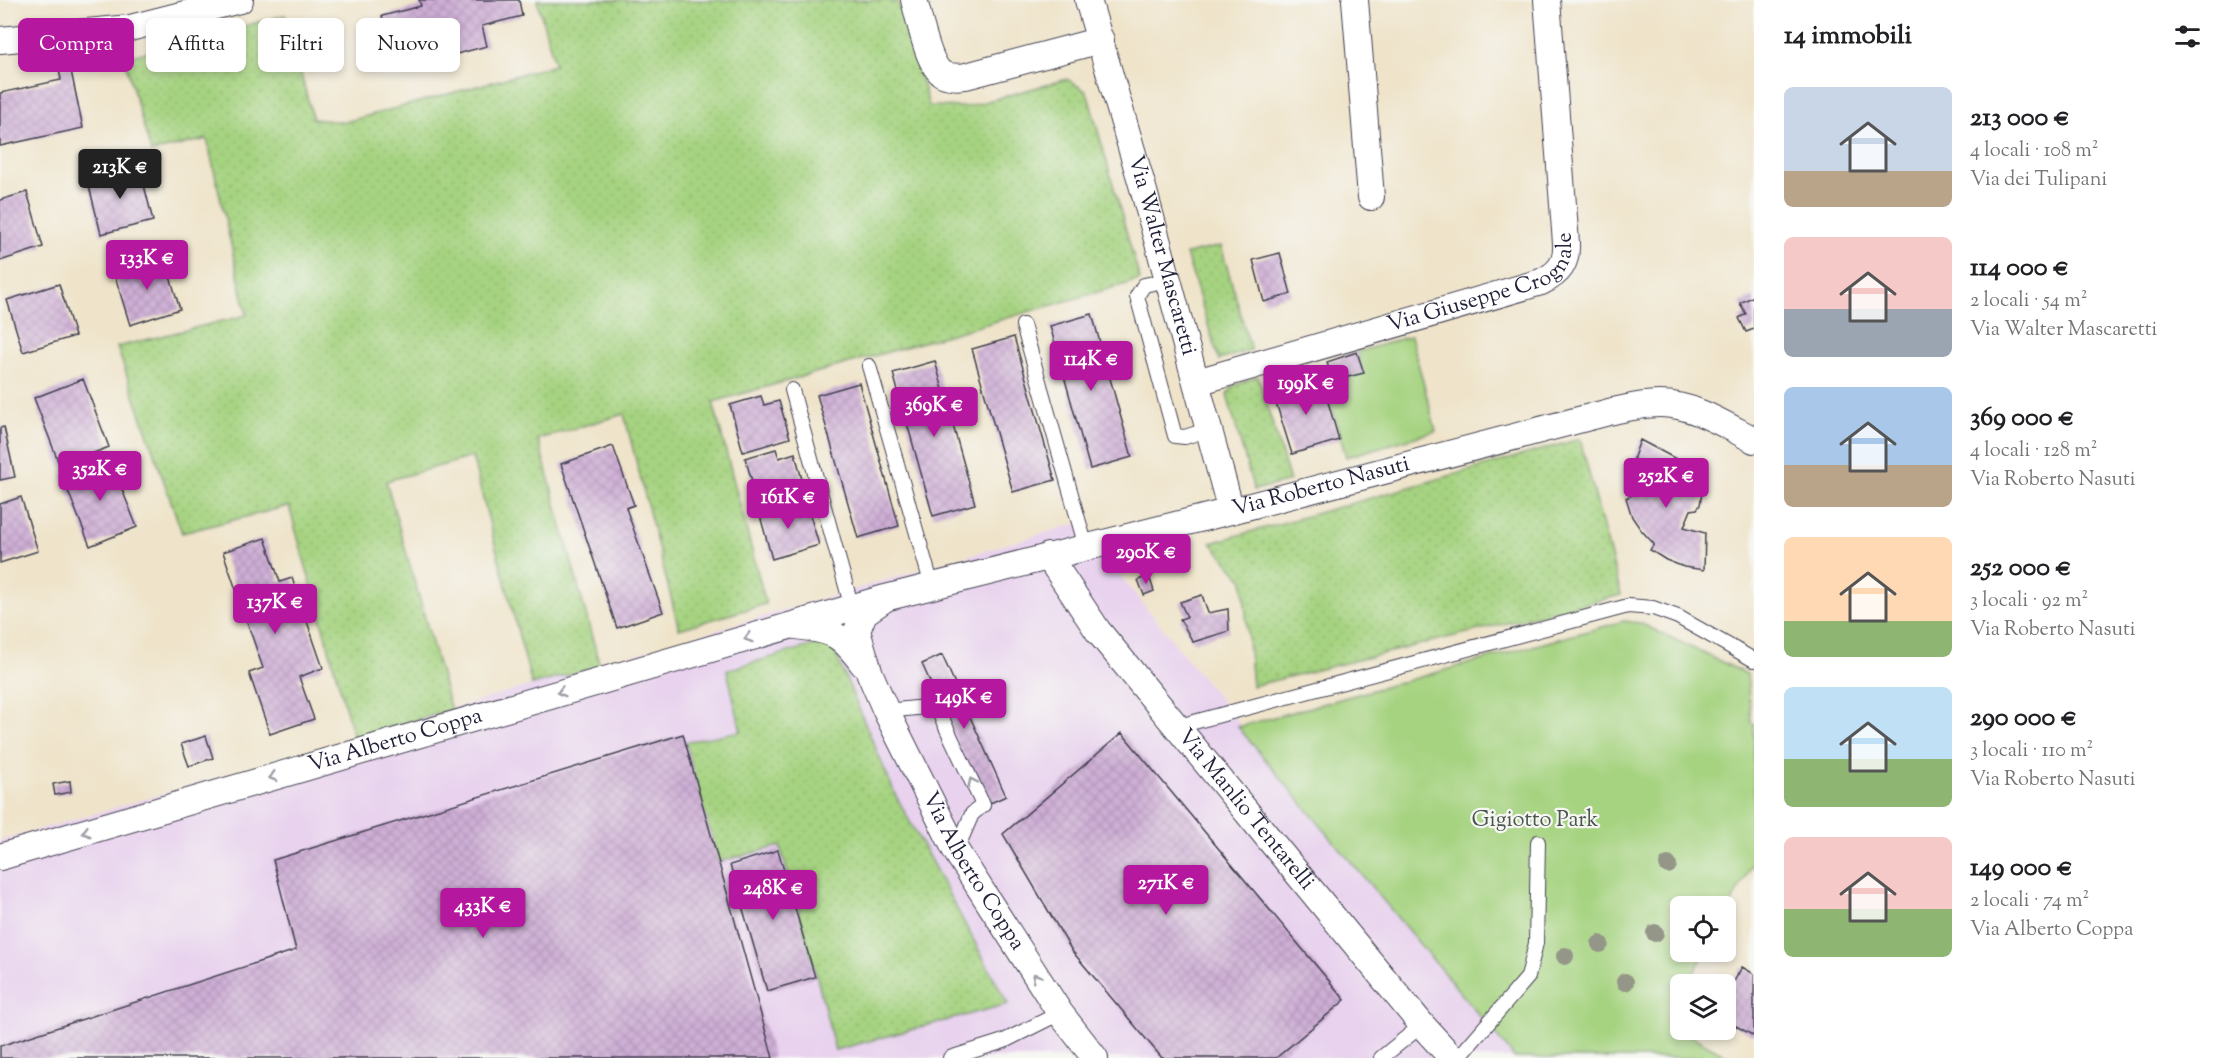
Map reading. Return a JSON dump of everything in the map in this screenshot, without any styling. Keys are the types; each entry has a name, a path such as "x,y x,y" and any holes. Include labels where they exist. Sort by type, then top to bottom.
{"street":[{"path":"0,40 130,28 240,0"},
{"path":"914,0 932,61 942,73 956,77 1101,40"},
{"name":"Via Walter Mascaretti","path":"1088,0 1197,382 1231,511"},
{"path":"1355,0 1371,197"},
{"name":"Via Giuseppe Crognale","path":"1197,382 1541,282 1562,268 1567,256 1547,0"},
{"name":"Via Roberto Nasuti","path":"885,598 1633,406 1661,404 1687,408 1754,440"},
{"name":"Via Manlio Tentarelli","path":"1048,556 1098,631 1452,1058"},
{"name":"Via Alberto Coppa","path":"0,857 885,598"},
{"name":"Via Alberto Coppa","path":"885,598 864,613 857,631 870,674 886,711 956,851 1060,1013 1095,1058"},
{"name":"Via Alberto Coppa","path":"791,625 825,630 846,641 870,674"}],"lane":[{"path":"1168,280 1144,285 1137,296 1172,426 1175,436 1185,437 1209,429"},
{"path":"1023,325 1086,547"},
{"path":"869,366 932,586"},
{"path":"792,390 852,608"},
{"path":"1179,726 1628,606 1653,608 1678,617 1754,660"},
{"path":"886,711 936,706 983,805 972,814 956,851"},
{"path":"1458,1058 1528,976 1536,943 1538,842"},
{"path":"950,1058 1004,1041 1060,1013"},
{"path":"1381,1058 1422,1024"}],"shaded area":[{"path":"1078,523 1260,749 1515,1058 0,1058 0,841"}],"green space":[{"path":"537,0 891,0 892,3 898,1 929,106 966,107 1067,79 1087,92 1140,280 713,402 766,604 679,629 624,414 538,439 600,666 532,685 472,457 386,481 451,710 354,738 289,506 182,533 117,347 247,315 207,139 151,152 128,72 134,72 134,55 146,52 146,72 246,72 246,25 258,22 258,72 300,72 313,119 345,122 555,65"},
{"path":"1221,246 1251,350 1219,360 1186,254"},
{"path":"1411,336 1436,431 1346,457 1325,383 1363,373 1357,352"},
{"path":"1258,376 1290,481 1254,490 1227,395 1233,386"},
{"path":"1580,439 1621,595 1252,686 1243,580 1211,543"},
{"name":"Gigiotto Park","path":"1624,621 1640,623 1747,674 1751,722 1754,724 1754,861 1735,896 1670,896 1670,962 1700,962 1693,974 1670,974 1670,1019 1668,1023 1670,1024 1670,1040 1699,1040 1731,1058 1515,1058 1238,727"},
{"path":"820,643 834,650 895,794 1008,1004 835,1050 780,846 718,862 685,742 741,731 727,670"}],"building":[{"path":"419,0 519,0 522,16 482,26 487,46 460,53 460,18 383,18 382,16 421,6"},
{"path":"60,72 71,72 83,128 0,146 0,93 61,80"},
{"path":"139,165 153,221 101,234 87,178"},
{"path":"27,192 43,247 0,261 0,200"},
{"path":"1280,253 1291,294 1264,302 1253,260"},
{"path":"164,257 180,309 130,325 114,273"},
{"path":"59,284 75,336 23,352 7,300"},
{"path":"1754,296 1754,329 1746,332 1739,318 1746,314 1740,303"},
{"path":"1092,314 1132,457 1090,469 1050,326"},
{"path":"1014,337 1055,480 1013,492 972,349"},
{"path":"1357,352 1364,373 1332,381 1327,362"},
{"path":"935,361 975,504 933,516 893,373"},
{"path":"1321,378 1339,440 1292,454 1273,393"},
{"path":"83,379 109,447 60,466 34,398"},
{"path":"859,383 899,526 858,538 817,395"},
{"path":"761,396 764,405 779,401 790,438 743,452 730,405"},
{"path":"4,427 15,477 0,480 0,428"},
{"path":"1640,440 1676,459 1672,479 1674,487 1695,485 1702,493 1700,505 1697,509 1691,510 1684,527 1705,533 1704,570 1684,567 1650,550 1654,544 1632,517 1626,498 1634,494 1634,457"},
{"path":"613,446 634,505 626,508 663,612 617,628 561,464"},
{"path":"776,449 779,458 795,453 805,491 759,504 745,458"},
{"path":"109,457 137,527 90,546 62,476"},
{"path":"21,497 38,551 0,563 0,504"},
{"path":"790,503 792,512 808,508 819,545 772,559 759,512"},
{"path":"265,538 280,582 292,578 323,668 299,677 314,719 270,734 249,673 263,668 223,552"},
{"path":"1149,576 1154,591 1144,595 1138,580"},
{"path":"1202,595 1208,613 1228,609 1229,631 1193,642 1180,619 1187,617 1180,602"},
{"path":"942,655 1006,796 986,805 922,664"},
{"path":"1122,733 1345,1000 1276,1058 1162,1058 1072,951 1003,834"},
{"path":"683,734 773,1058 0,1058 0,1046 296,950 273,860"},
{"path":"206,736 213,758 189,766 181,744"},
{"path":"70,781 71,792 55,795 53,784"},
{"path":"778,850 815,977 767,991 730,865"},
{"path":"1742,967 1754,974 1754,1036 1736,1026 1736,978"}]}
